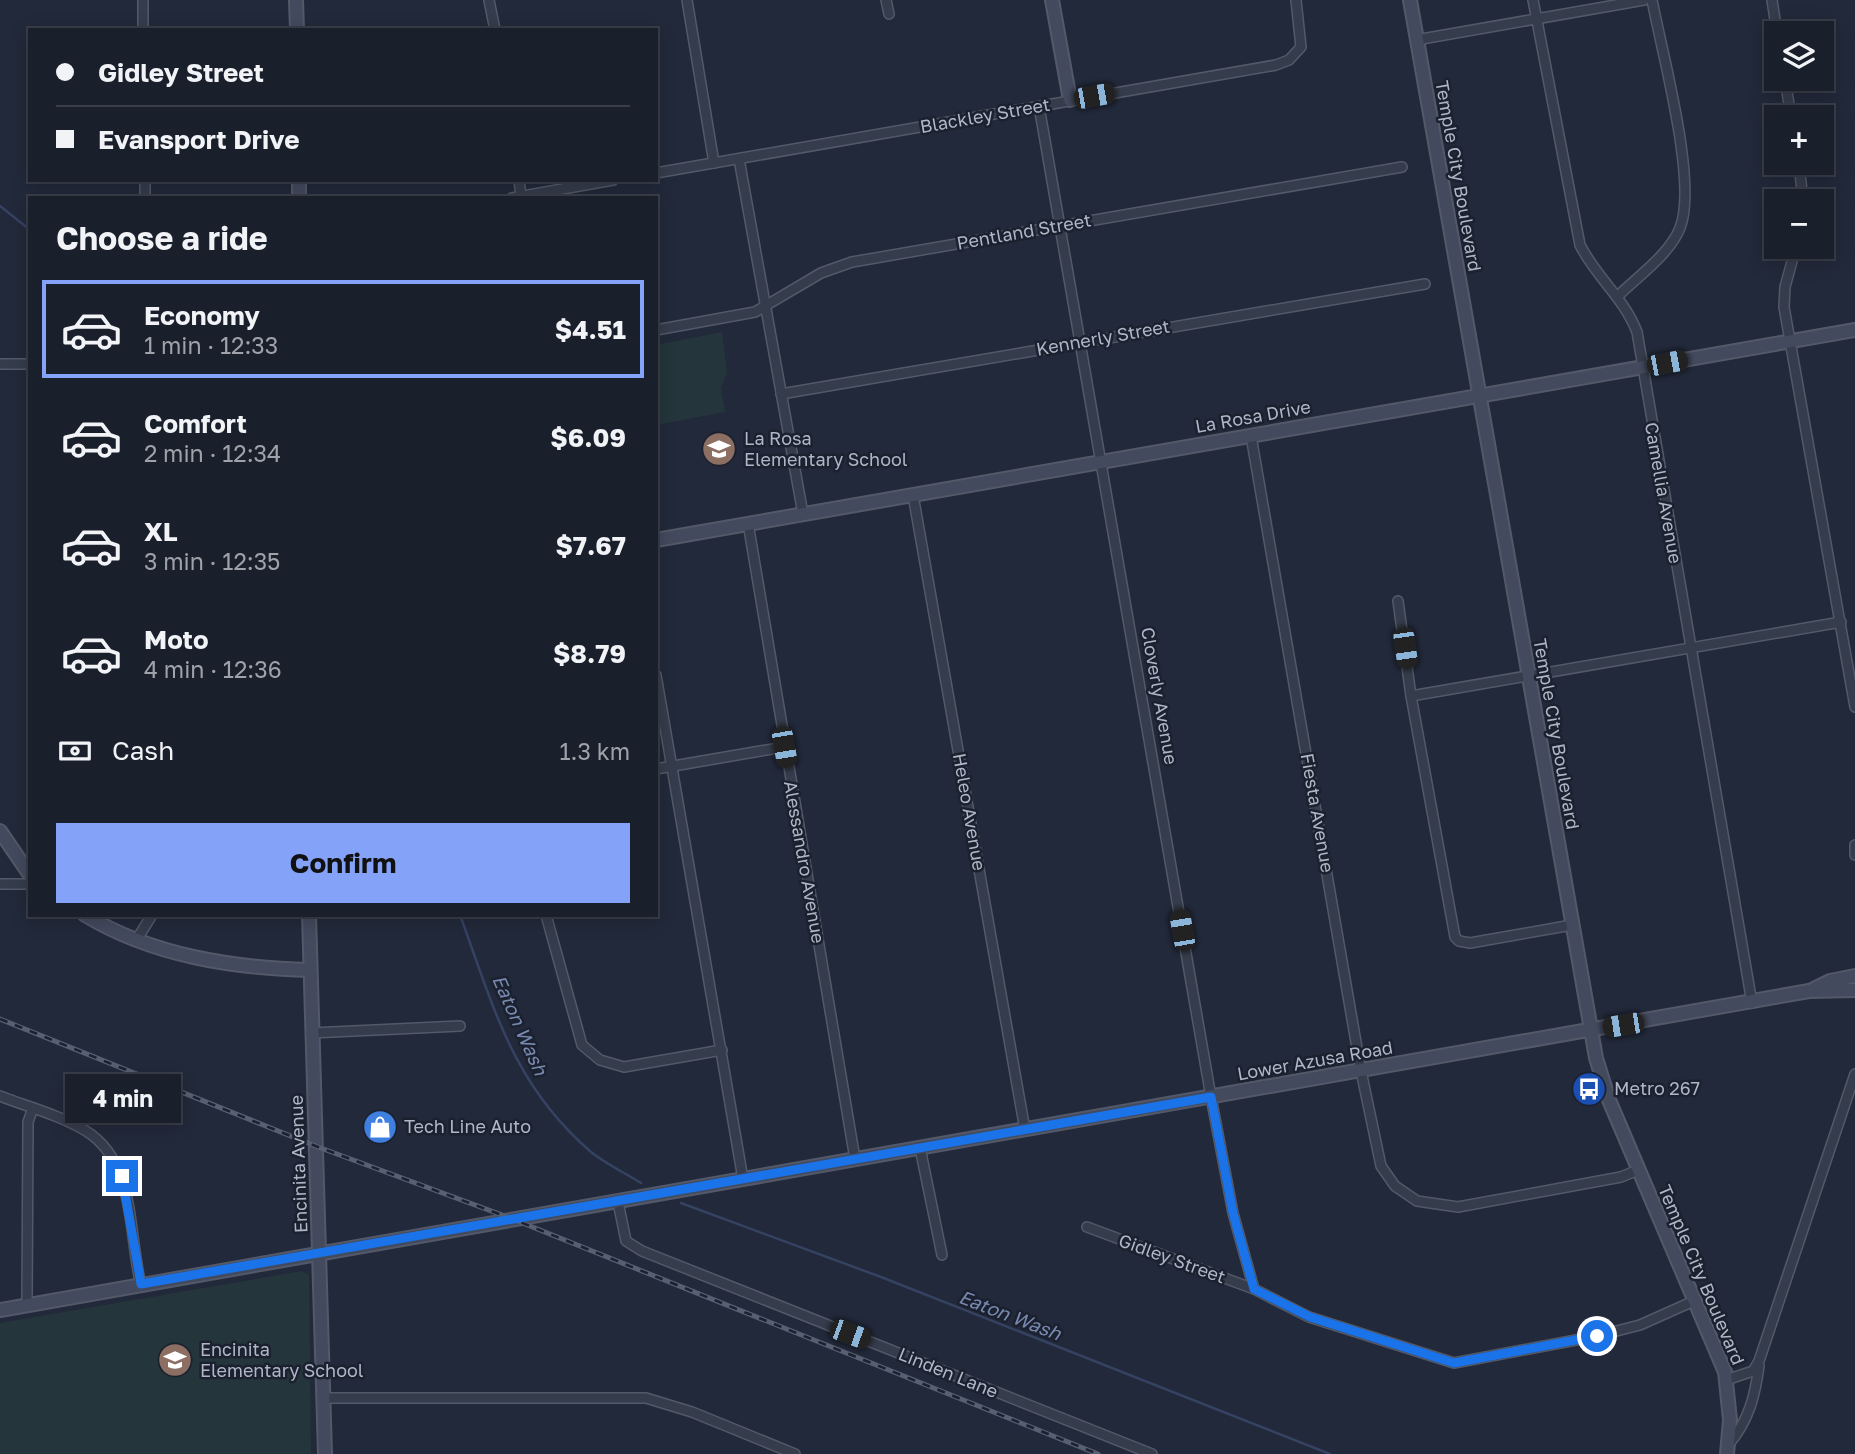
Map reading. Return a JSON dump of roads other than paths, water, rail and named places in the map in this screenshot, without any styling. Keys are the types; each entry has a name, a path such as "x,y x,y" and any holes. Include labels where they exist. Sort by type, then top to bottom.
{"main road":[{"path":"296,0 297,28"},
{"path":"1052,0 1070,100"},
{"name":"Temple City Boulevard","path":"1410,0 1591,1030 1607,1097 1696,1300 1726,1380 1728,1449"},
{"name":"La Rosa Drive","path":"658,540 1855,330"},
{"path":"0,831 28,872"},
{"path":"89,917 164,950 264,970 310,970"},
{"name":"Encinita Avenue","path":"309,917 325,1454"},
{"name":"Lower Azusa Road","path":"1809,991 1830,981 1853,978"},
{"name":"Lower Azusa Road","path":"0,1310 1809,991 1855,990"}],"street":[{"path":"143,0 143,28"},
{"path":"489,0 495,28"},
{"path":"687,0 714,163"},
{"path":"886,0 889,14"},
{"name":"Blackley Street","path":"658,173 1289,61 1301,47 1296,0"},
{"name":"Camellia Avenue","path":"1533,0 1580,245 1590,265 1629,311 1637,332 1752,1003"},
{"path":"1416,40 1644,0"},
{"path":"1618,296 1670,244 1679,230 1686,202 1685,170 1652,0"},
{"path":"1772,0 1775,21"},
{"name":"Cloverly Avenue","path":"1039,106 1211,1097 1233,1213 1254,1289"},
{"path":"739,159 803,514"},
{"name":"Pentland Street","path":"658,331 752,313 821,273 852,262 1402,167"},
{"path":"523,196 602,182"},
{"path":"1793,259 1785,287 1784,307 1855,707"},
{"name":"Kennerly Street","path":"780,394 1425,284"},
{"path":"0,364 28,364"},
{"name":"Fiesta Avenue","path":"1251,436 1361,1071 1378,1156 1386,1176 1395,1186 1417,1200 1458,1207 1621,1177 1638,1170"},
{"name":"Heleo Avenue","path":"913,495 1025,1130"},
{"name":"Alessandro Avenue","path":"748,523 855,1159"},
{"path":"1398,601 1455,937 1458,941 1470,943 1572,925"},
{"path":"1412,696 1841,622"},
{"path":"658,686 743,1180"},
{"path":"658,769 784,747"},
{"path":"1855,845 1855,855"},
{"path":"0,884 28,884"},
{"path":"136,939 151,917"},
{"path":"547,917 582,1045 591,1052 611,1065 624,1067 722,1050"},
{"path":"311,1033 460,1026"},
{"path":"1728,1449 1744,1426 1755,1391 1759,1361 1855,1074"},
{"path":"0,1096 84,1129 98,1139 117,1162 141,1284"},
{"path":"27,1305 28,1135 33,1108"},
{"path":"920,1148 942,1255"},
{"name":"Linden Lane","path":"618,1202 626,1241 642,1251 1152,1454"},
{"name":"Gidley Street","path":"1087,1227 1254,1289 1310,1317 1454,1363 1619,1331 1640,1325 1696,1300"},
{"path":"1726,1380 1753,1371 1759,1361"},
{"path":"324,1398 646,1398 692,1412 795,1454"}],"waterway":[{"name":"Eaton Wash","path":"0,206 28,228"},
{"name":"Eaton Wash","path":"461,917 509,1043 542,1100 591,1152 641,1183"},
{"name":"Eaton Wash","path":"681,1203 881,1277 1330,1454"}],"railway":[{"path":"0,1019 318,1147 510,1218 1098,1454"}],"place":[{"name":"La Rosa Elementary School","path":"719,449"},
{"name":"Metro 267","path":"1589,1089"},
{"name":"Tech Line Auto","path":"380,1127"},
{"name":"Encinita Elementary School","path":"175,1360"}]}
